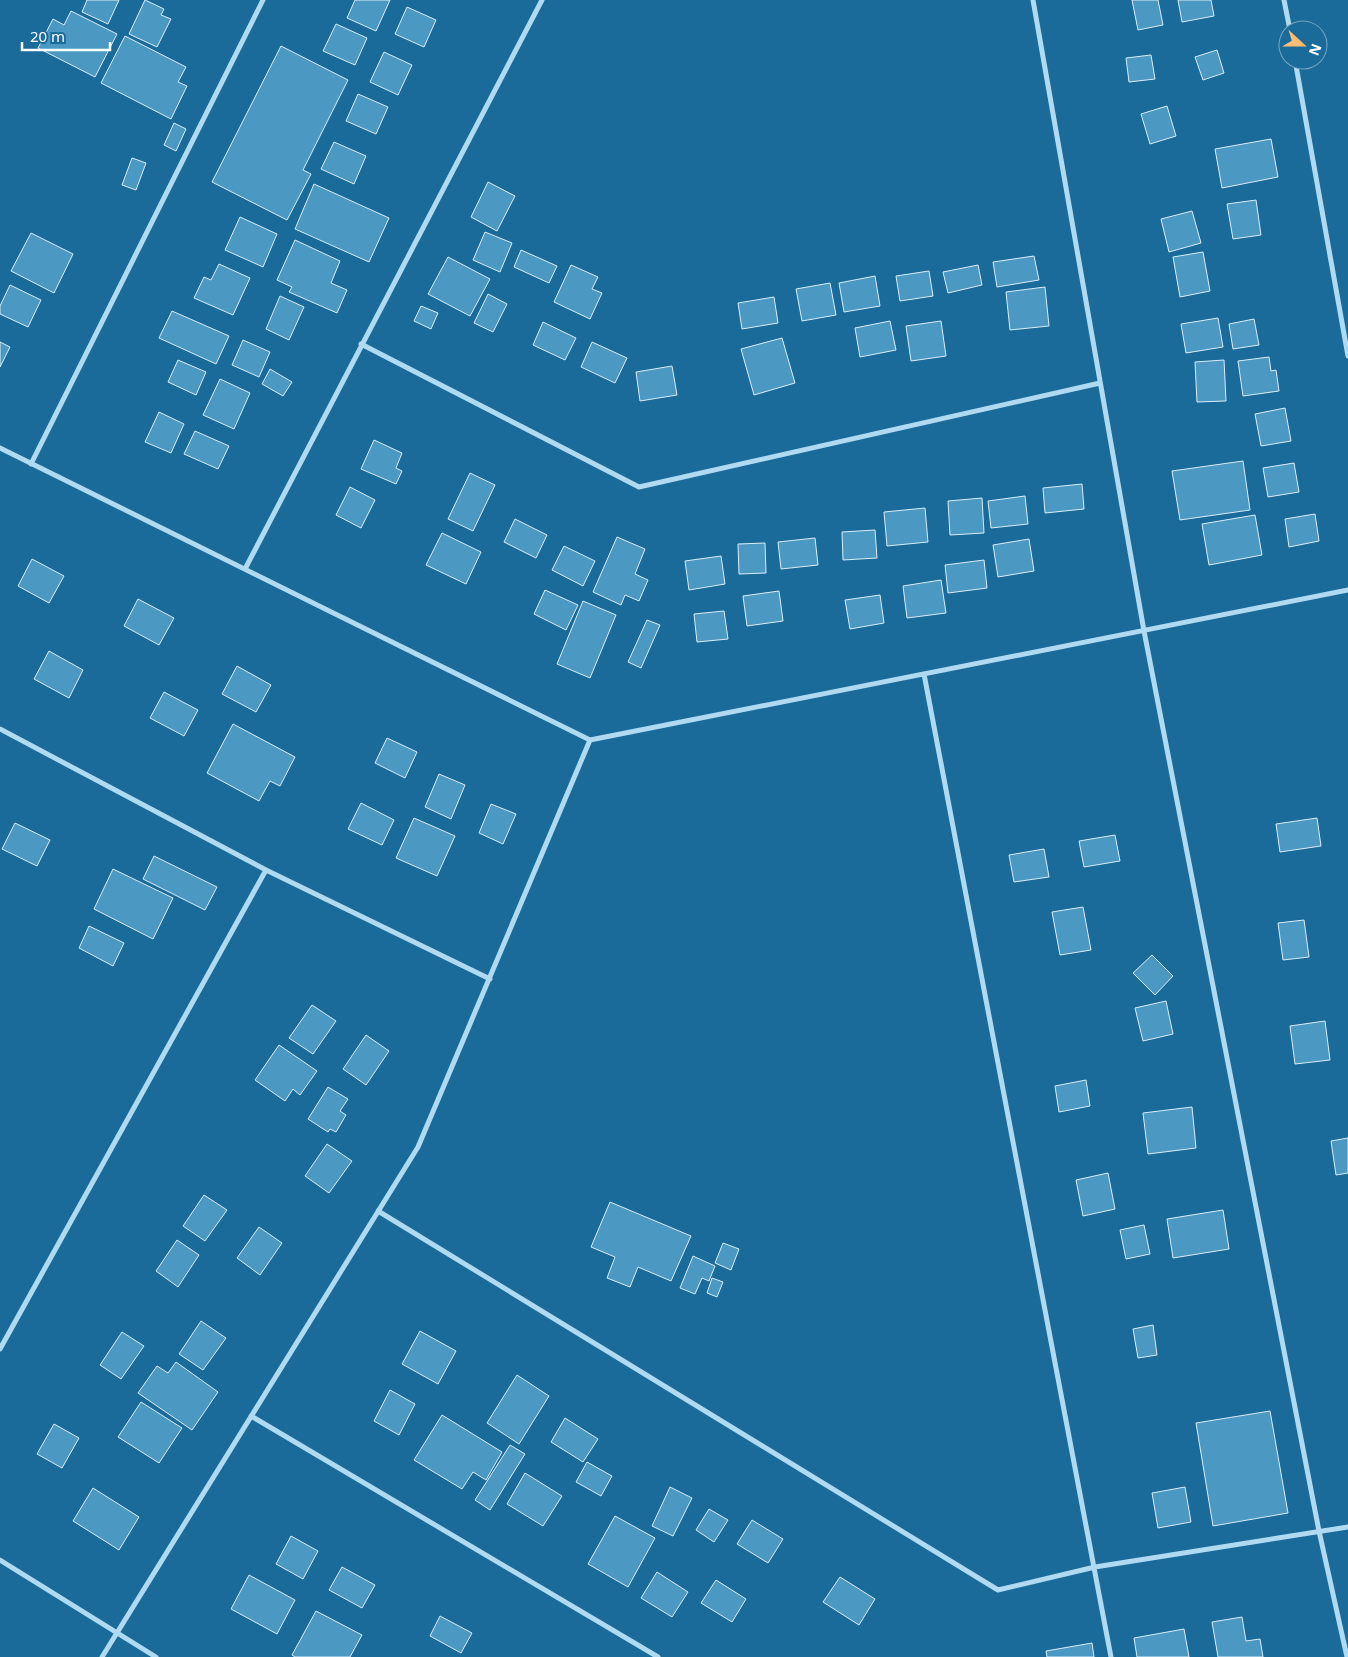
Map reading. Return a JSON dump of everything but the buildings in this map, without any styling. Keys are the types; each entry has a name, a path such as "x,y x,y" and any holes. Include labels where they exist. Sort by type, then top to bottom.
{"street":[{"path":"31,464 263,0"},
{"path":"245,569 542,0"},
{"path":"1033,0 1144,630 1319,1531 1348,1657"},
{"path":"1284,0 1288,20"},
{"path":"1297,70 1346,335 1348,356"},
{"path":"362,344 639,487 1100,383"},
{"path":"0,448 590,740 1348,590"},
{"path":"924,674 1111,1657"},
{"path":"0,729 266,870 490,979"},
{"path":"102,1657 418,1146 590,740"},
{"path":"0,1349 266,870"},
{"path":"378,1211 998,1590 1095,1567 1348,1527"},
{"path":"251,1416 658,1657"},
{"path":"0,1560 116,1634 156,1657"}]}
